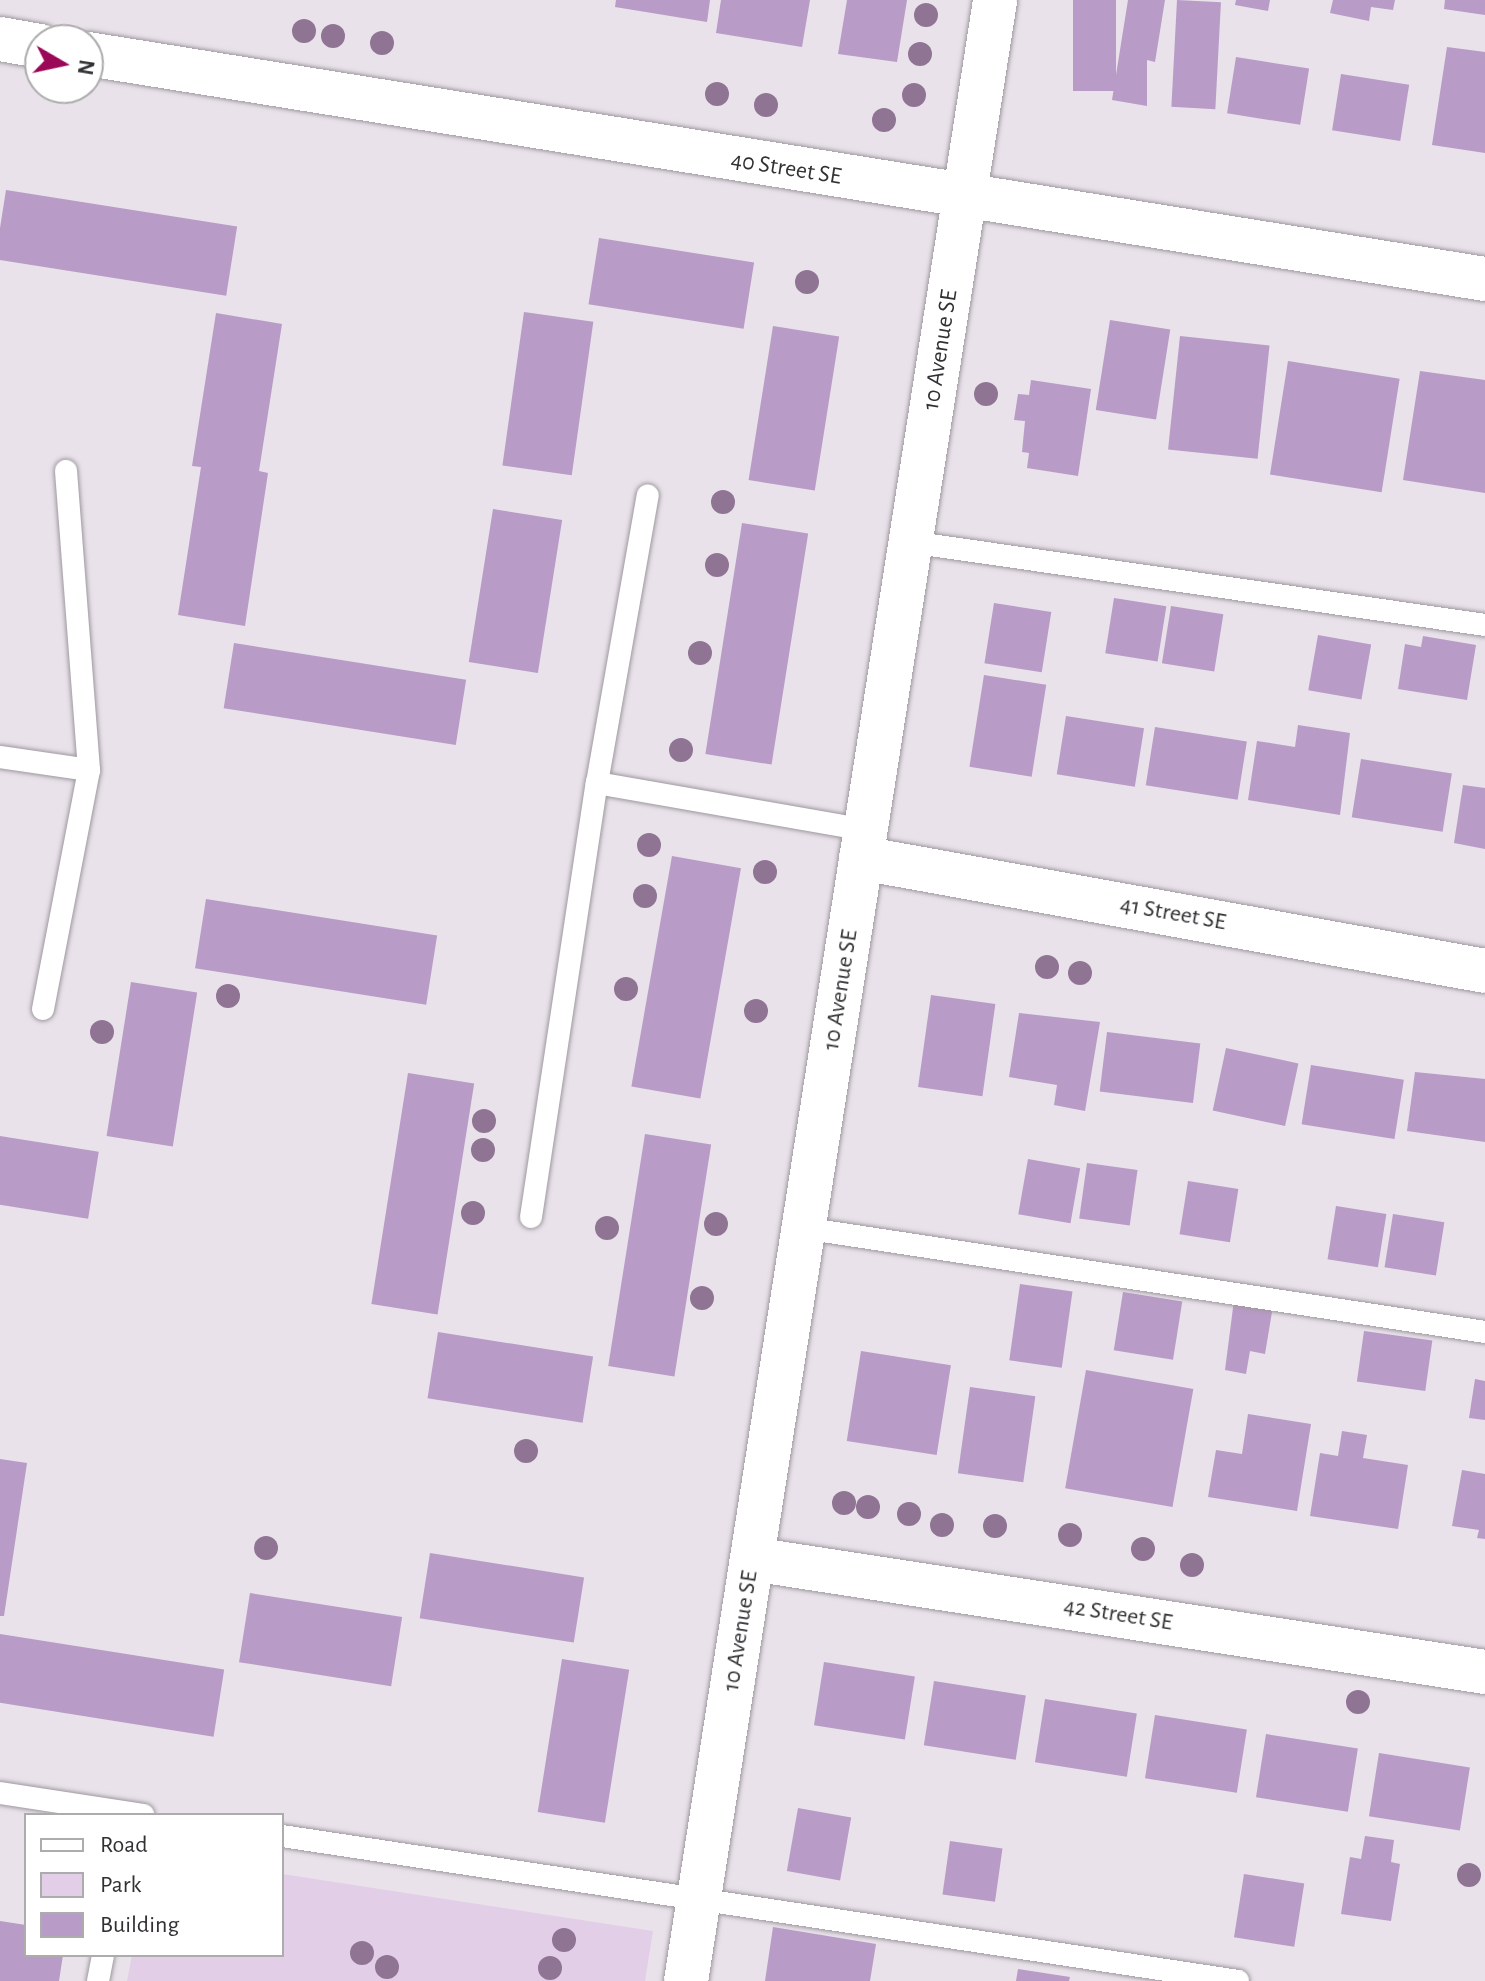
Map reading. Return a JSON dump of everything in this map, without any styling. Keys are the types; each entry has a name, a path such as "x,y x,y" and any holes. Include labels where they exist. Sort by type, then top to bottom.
{"street":[{"name":"10 Avenue SE","path":"686,1981 995,0"},
{"path":"0,39 24,43"},
{"name":"40 Street SE","path":"104,57 965,199 1485,279"},
{"name":"41 Street SE","path":"863,844 1485,971"},
{"name":"42 Street SE","path":"752,1559 1485,1672"}],"lane":[{"path":"43,1009 89,770 66,471"},
{"path":"531,1217 597,783 648,495"},
{"path":"910,542 1485,625"},
{"path":"0,757 89,770"},
{"path":"597,783 863,844"},
{"path":"803,1228 1485,1332"},
{"path":"0,1793 128,1813"},
{"path":"284,1836 1238,1981"},
{"path":"98,1981 103,1957"}],"green space":[{"path":"284,1874 653,1931 645,1981 127,1981 132,1957 284,1957"}],"building":[{"path":"616,0 710,0 707,22 615,7"},
{"path":"721,0 810,0 802,47 716,33"},
{"path":"847,0 907,0 897,62 838,54"},
{"path":"1073,0 1116,0 1116,91 1073,91"},
{"path":"1128,0 1165,0 1155,62 1147,60 1147,106 1112,100"},
{"path":"1177,0 1221,2 1215,109 1171,107"},
{"path":"1236,0 1270,0 1268,11 1235,5"},
{"path":"1333,0 1395,0 1393,10 1371,7 1369,21 1330,13"},
{"path":"1445,0 1485,0 1485,15 1444,9"},
{"path":"1447,47 1485,52 1485,153 1432,145"},
{"path":"1236,57 1309,69 1300,125 1227,113"},
{"path":"1341,74 1409,85 1400,141 1332,130"},
{"path":"6,190 237,227 226,296 0,260 0,228"},
{"path":"599,238 754,263 744,329 589,304"},
{"path":"524,312 593,322 572,475 502,465"},
{"path":"216,313 282,324 259,471 268,473 245,626 178,615 201,467 192,466"},
{"path":"1110,320 1170,330 1156,419 1096,410"},
{"path":"773,326 839,336 815,491 749,480"},
{"path":"1180,336 1270,345 1258,459 1168,449"},
{"path":"1288,361 1400,379 1382,492 1270,475"},
{"path":"1420,371 1485,380 1485,493 1403,480"},
{"path":"1031,380 1091,389 1078,476 1027,468 1029,453 1022,452 1025,421 1014,420 1018,394 1029,395"},
{"path":"493,509 562,520 538,673 469,662"},
{"path":"742,523 808,533 772,765 705,754"},
{"path":"1114,598 1166,606 1158,662 1105,653"},
{"path":"994,603 1051,612 1042,672 984,663"},
{"path":"1171,606 1223,614 1214,672 1162,663"},
{"path":"1318,635 1371,644 1361,700 1308,690"},
{"path":"1423,636 1476,645 1467,700 1398,689 1405,644 1421,647"},
{"path":"234,643 466,680 456,745 224,708"},
{"path":"984,675 1046,685 1032,777 969,767"},
{"path":"1066,716 1144,728 1135,787 1057,774"},
{"path":"1298,725 1350,733 1340,815 1248,800 1257,741 1295,747"},
{"path":"1155,727 1247,742 1238,800 1146,785"},
{"path":"1361,759 1452,773 1443,832 1352,817"},
{"path":"1463,785 1485,788 1485,849 1454,843"},
{"path":"672,856 741,868 700,1099 631,1086"},
{"path":"206,899 437,936 426,1005 195,968"},
{"path":"131,982 197,992 173,1147 107,1136"},
{"path":"931,995 995,1004 982,1096 918,1087"},
{"path":"1019,1013 1100,1022 1085,1111 1054,1105 1057,1085 1009,1077"},
{"path":"1107,1032 1200,1043 1193,1103 1100,1092"},
{"path":"1226,1048 1298,1063 1285,1126 1213,1111"},
{"path":"1311,1065 1404,1080 1394,1139 1302,1124"},
{"path":"1415,1072 1485,1079 1485,1142 1407,1131"},
{"path":"408,1073 474,1083 438,1315 371,1304"},
{"path":"645,1134 711,1144 674,1377 608,1366"},
{"path":"0,1136 99,1152 88,1219 0,1205"},
{"path":"1028,1159 1080,1168 1070,1223 1018,1214"},
{"path":"1087,1163 1138,1170 1130,1226 1079,1218"},
{"path":"1188,1181 1238,1189 1230,1242 1180,1234"},
{"path":"1336,1206 1386,1214 1378,1267 1328,1259"},
{"path":"1393,1214 1444,1222 1436,1275 1385,1267"},
{"path":"1020,1284 1072,1291 1062,1368 1009,1360"},
{"path":"1123,1292 1182,1301 1173,1360 1114,1350"},
{"path":"1234,1300 1273,1306 1265,1354 1250,1351 1246,1374 1225,1370"},
{"path":"1364,1331 1432,1341 1425,1391 1357,1382"},
{"path":"438,1332 593,1357 583,1423 428,1398"},
{"path":"861,1351 951,1365 937,1455 847,1441"},
{"path":"1086,1370 1193,1389 1173,1507 1065,1488"},
{"path":"1475,1379 1485,1381 1485,1420 1469,1418"},
{"path":"970,1387 1035,1396 1023,1482 958,1473"},
{"path":"1248,1414 1311,1424 1297,1511 1208,1497 1216,1450 1242,1454"},
{"path":"1342,1431 1367,1435 1363,1458 1408,1465 1398,1529 1310,1516 1320,1453 1338,1456"},
{"path":"0,1459 27,1463 4,1616 0,1616"},
{"path":"1462,1470 1485,1474 1485,1539 1477,1538 1479,1530 1452,1526"},
{"path":"430,1553 584,1577 574,1643 420,1618"},
{"path":"250,1593 402,1617 391,1686 239,1662"},
{"path":"0,1634 224,1670 214,1737 0,1703"},
{"path":"562,1659 629,1670 605,1823 538,1812"},
{"path":"824,1662 915,1676 905,1740 814,1725"},
{"path":"934,1681 1026,1696 1016,1760 924,1745"},
{"path":"1045,1699 1137,1714 1127,1777 1035,1762"},
{"path":"1155,1715 1247,1730 1237,1793 1145,1778"},
{"path":"1266,1734 1358,1749 1348,1812 1256,1797"},
{"path":"1379,1753 1470,1767 1460,1831 1369,1816"},
{"path":"798,1808 851,1817 840,1880 787,1871"},
{"path":"1365,1836 1394,1840 1391,1862 1400,1864 1391,1921 1341,1914 1350,1857 1361,1859"},
{"path":"950,1841 1002,1848 995,1902 942,1894"},
{"path":"1244,1874 1304,1884 1294,1947 1234,1937"},
{"path":"0,1921 24,1925 24,1957 63,1957 59,1981 0,1981"},
{"path":"773,1927 876,1944 870,1981 765,1981"},
{"path":"1018,1969 1070,1977 1069,1981 1016,1981"}]}
